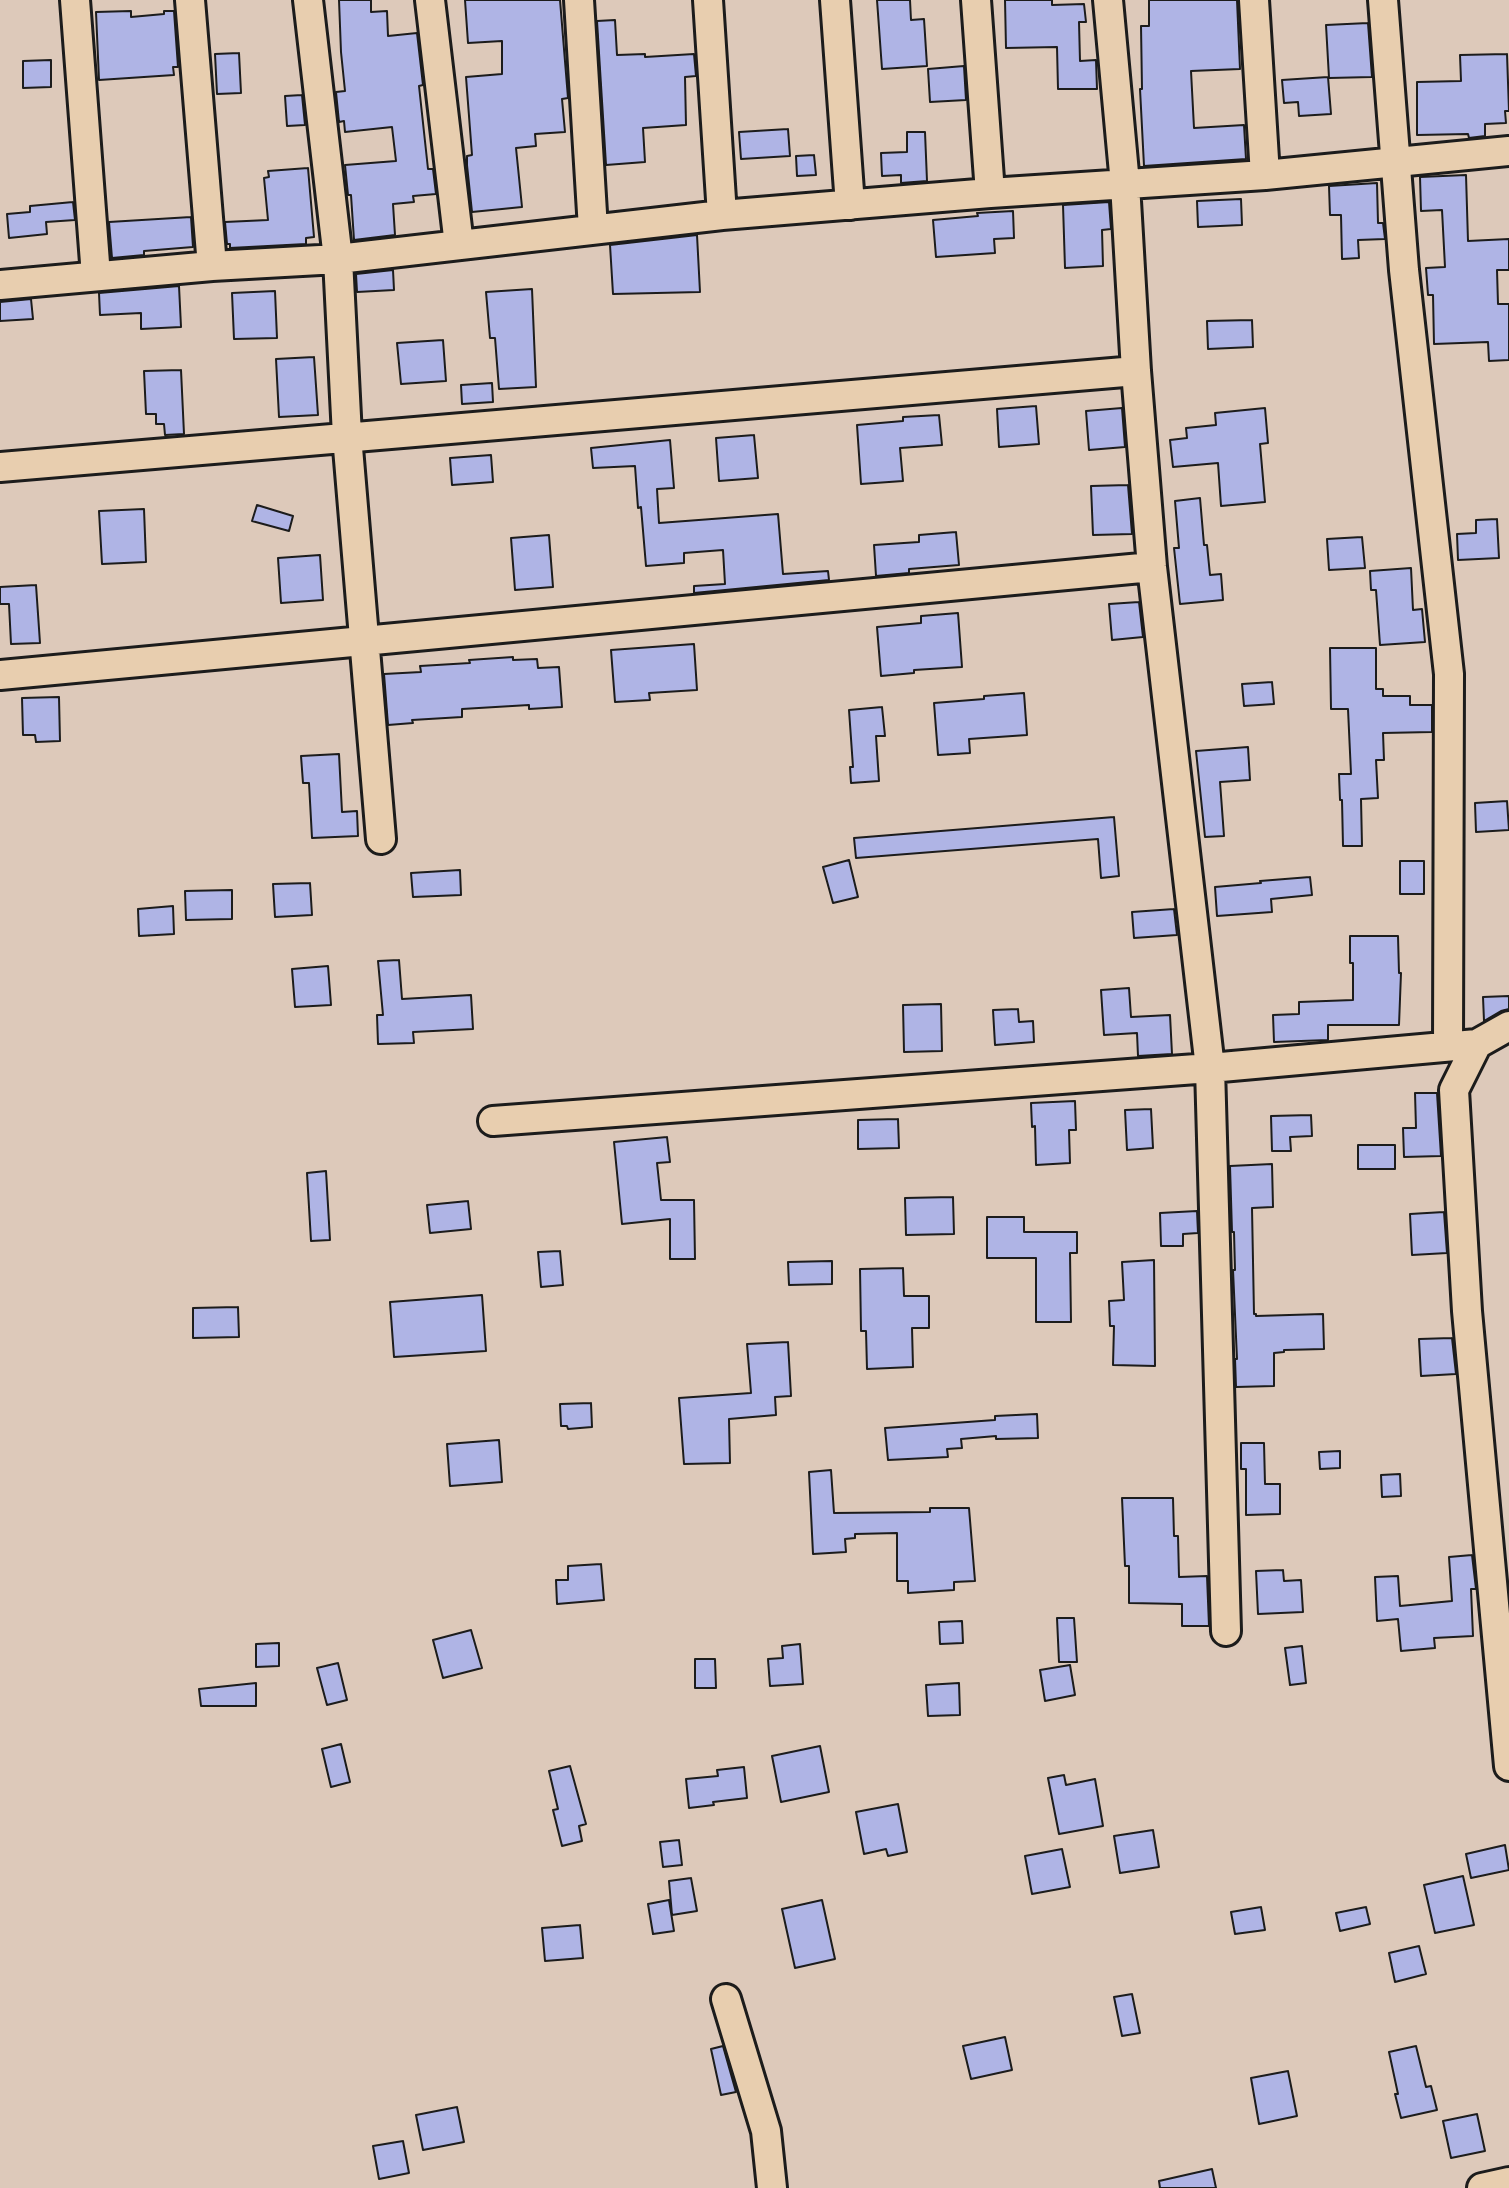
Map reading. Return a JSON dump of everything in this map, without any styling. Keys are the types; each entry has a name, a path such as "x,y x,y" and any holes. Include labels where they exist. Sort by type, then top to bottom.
{"street":[{"path":"75,0 96,276"},
{"path":"190,0 212,266"},
{"path":"308,0 338,259 347,436 381,839"},
{"path":"430,0 459,245"},
{"path":"579,0 593,229"},
{"path":"708,0 722,215"},
{"path":"835,0 850,205"},
{"path":"976,0 990,193"},
{"path":"1108,0 1125,184 1152,567 1210,1068 1226,1631"},
{"path":"1254,0 1265,175"},
{"path":"1383,0 1404,270 1449,674 1448,1046"},
{"path":"0,285 212,266 338,259 722,215 1265,175 1509,151"},
{"path":"0,467 1136,371"},
{"path":"0,675 1152,567"},
{"path":"493,1121 1210,1068 1477,1044 1509,1026"},
{"path":"1477,1044 1454,1090 1467,1311 1509,1766"},
{"path":"726,1999 766,2131 772,2188"},
{"path":"1482,2188 1509,2182"}],"building":[{"path":"339,0 371,0 371,12 387,11 388,36 417,33 428,169 433,169 436,194 413,196 414,202 393,204 395,235 354,240 345,165 396,161 392,127 345,132 344,121 339,122 336,92 345,91"},
{"path":"465,0 560,0 568,98 562,99 565,132 535,134 536,146 516,148 522,207 472,212 467,165 467,156 472,155 466,77 502,74 502,41 468,43"},
{"path":"877,0 910,0 911,20 924,19 927,66 882,69"},
{"path":"1005,0 1052,0 1052,5 1084,4 1086,22 1079,22 1080,61 1096,60 1097,89 1058,89 1057,47 1006,48"},
{"path":"1149,0 1237,0 1240,69 1191,71 1194,128 1244,125 1246,159 1144,166 1141,26 1149,26"},
{"path":"131,11 131,17 174,11 178,67 173,67 174,75 99,80 96,12"},
{"path":"615,20 617,55 694,54 696,76 685,77 686,125 643,128 645,162 606,165 597,21"},
{"path":"1368,23 1372,77 1329,78 1326,25"},
{"path":"239,53 241,93 217,94 215,54"},
{"path":"1507,54 1509,111 1505,111 1506,123 1485,124 1485,136 1417,135 1417,82 1461,81 1460,55"},
{"path":"51,60 51,87 23,88 23,61"},
{"path":"964,66 966,100 930,102 928,69"},
{"path":"1328,77 1331,114 1299,116 1298,102 1284,103 1282,80"},
{"path":"302,95 305,125 287,126 285,96"},
{"path":"788,129 790,156 741,159 739,132"},
{"path":"907,132 925,132 927,181 901,183 901,175 882,176 881,153 907,152"},
{"path":"814,155 816,175 797,176 796,156"},
{"path":"308,168 314,237 306,238 306,244 230,248 225,222 268,220 264,178 269,177 268,171"},
{"path":"1466,175 1468,241 1509,239 1509,270 1497,270 1498,304 1509,304 1509,360 1489,361 1488,342 1434,344 1433,295 1428,295 1426,268 1445,267 1442,210 1421,211 1420,177"},
{"path":"1377,183 1378,223 1383,223 1385,239 1358,240 1359,258 1342,259 1341,215 1330,215 1329,186"},
{"path":"1241,199 1242,225 1198,227 1197,201"},
{"path":"73,202 75,220 46,222 47,234 9,238 7,214 30,212 30,206"},
{"path":"1109,202 1111,229 1102,230 1103,266 1065,268 1063,205"},
{"path":"1013,211 1014,238 994,239 995,253 936,257 933,220"},
{"path":"191,217 193,247 144,251 144,255 112,258 109,222"},
{"path":"697,235 700,292 613,294 610,245"},
{"path":"393,270 394,290 357,292 356,274"},
{"path":"179,286 181,327 141,329 141,313 100,315 99,293"},
{"path":"532,289 536,387 499,389 495,338 490,338 486,292"},
{"path":"275,291 277,338 234,339 232,293"},
{"path":"31,299 33,319 0,321 0,302"},
{"path":"1252,320 1253,347 1208,349 1207,321"},
{"path":"443,340 446,381 401,384 397,343"},
{"path":"314,357 318,415 279,417 276,359"},
{"path":"181,370 184,434 165,435 164,424 156,424 156,414 146,414 144,371"},
{"path":"492,383 493,402 462,404 461,385"},
{"path":"1036,406 1039,444 999,447 997,409"},
{"path":"1122,408 1125,447 1089,450 1086,411"},
{"path":"1265,408 1268,443 1260,444 1265,502 1221,506 1218,463 1173,467 1170,440 1187,438 1186,428 1216,425 1215,413"},
{"path":"939,415 942,445 900,448 903,481 861,484 857,425"},
{"path":"754,435 758,478 719,481 716,438"},
{"path":"670,440 674,488 657,489 659,523 778,514 783,574 828,571 829,580 694,593 694,586 725,584 723,550 684,553 684,563 646,566 635,466 593,468 591,448"},
{"path":"491,455 493,482 452,485 450,458"},
{"path":"1128,485 1132,534 1093,535 1091,486"},
{"path":"1200,498 1210,575 1221,574 1223,600 1180,604 1174,548 1179,548 1175,501"},
{"path":"257,505 293,516 289,531 252,521"},
{"path":"144,509 146,562 102,564 99,511"},
{"path":"1497,519 1499,558 1458,560 1457,534 1476,533 1476,520"},
{"path":"956,532 959,565 909,569 909,573 876,576 874,545 919,542 919,535"},
{"path":"549,535 553,587 515,590 511,538"},
{"path":"1362,537 1365,568 1329,570 1327,539"},
{"path":"320,555 323,600 281,603 278,558"},
{"path":"1411,568 1413,610 1422,609 1425,642 1380,645 1376,590 1371,590 1370,571"},
{"path":"36,585 40,643 11,644 9,604 0,604 0,587"},
{"path":"1139,602 1143,637 1112,640 1109,604"},
{"path":"958,613 962,667 881,676 877,627 921,623 921,616"},
{"path":"694,644 697,690 649,693 650,700 615,702 611,650"},
{"path":"1330,648 1376,648 1376,689 1383,689 1383,696 1410,696 1410,705 1432,705 1432,732 1383,733 1384,760 1376,760 1378,798 1361,799 1362,846 1343,846 1339,774 1351,774 1348,709 1331,709"},
{"path":"513,657 513,660 537,659 538,668 559,667 562,707 529,709 529,705 462,709 462,717 388,725 384,674 421,672 420,666"},
{"path":"1272,682 1274,704 1244,706 1242,684"},
{"path":"1024,693 1027,735 969,739 970,753 938,755 934,703"},
{"path":"59,697 60,741 36,742 35,735 23,735 22,698"},
{"path":"882,707 885,736 876,736 879,781 851,783 850,767 853,767 849,710"},
{"path":"1248,747 1250,780 1220,782 1224,836 1205,837 1196,751"},
{"path":"339,754 342,812 357,811 358,836 312,838 309,783 303,783 301,756"},
{"path":"1507,801 1509,830 1476,832 1475,803"},
{"path":"1114,817 1119,876 1101,878 1098,839 856,858 854,838"},
{"path":"849,860 858,897 833,903 823,867"},
{"path":"1400,861 1424,861 1424,894 1400,894"},
{"path":"460,870 461,895 413,897 411,873"},
{"path":"1310,877 1312,895 1271,899 1272,912 1217,916 1215,887"},
{"path":"310,883 312,915 275,917 273,884"},
{"path":"232,890 232,919 186,920 185,891"},
{"path":"173,906 174,934 139,936 138,909"},
{"path":"1174,909 1177,935 1134,938 1132,912"},
{"path":"1350,936 1398,936 1401,973 1399,1025 1328,1025 1328,1040 1274,1042 1273,1015 1299,1014 1299,1002 1353,1000"},
{"path":"399,960 402,999 471,995 473,1029 413,1032 414,1043 378,1044 377,1015 383,1015 378,961"},
{"path":"328,966 331,1005 295,1007 292,969"},
{"path":"1129,988 1131,1017 1170,1015 1172,1054 1138,1056 1137,1033 1104,1035 1101,990"},
{"path":"1509,996 1509,1009 1484,1021 1483,997"},
{"path":"941,1004 942,1051 904,1052 903,1005"},
{"path":"1018,1009 1019,1022 1033,1021 1034,1042 995,1045 993,1010"},
{"path":"1415,1093 1437,1093 1441,1156 1404,1157 1403,1128 1416,1128"},
{"path":"1075,1101 1076,1130 1069,1130 1070,1163 1036,1165 1031,1103"},
{"path":"1151,1109 1153,1148 1127,1150 1125,1110"},
{"path":"1311,1115 1312,1136 1290,1137 1291,1151 1272,1151 1271,1116"},
{"path":"898,1119 899,1148 858,1149 858,1120"},
{"path":"667,1137 670,1162 657,1163 661,1200 694,1200 695,1259 670,1259 670,1219 622,1224 614,1142"},
{"path":"1358,1145 1395,1145 1395,1169 1358,1169"},
{"path":"1272,1164 1273,1207 1252,1208 1254,1314 1323,1314 1324,1349 1274,1353 1274,1386 1236,1387 1230,1166"},
{"path":"326,1171 330,1240 311,1241 307,1173"},
{"path":"953,1197 954,1234 906,1235 905,1198"},
{"path":"468,1201 471,1229 430,1233 427,1205"},
{"path":"1197,1211 1198,1233 1183,1234 1183,1246 1161,1246 1160,1213"},
{"path":"1444,1212 1447,1253 1412,1255 1410,1214"},
{"path":"987,1217 1024,1217 1024,1232 1077,1232 1077,1253 1070,1253 1071,1322 1036,1322 1036,1258 987,1258"},
{"path":"560,1251 563,1285 541,1287 538,1252"},
{"path":"1154,1260 1155,1366 1113,1365 1114,1326 1110,1326 1109,1301 1124,1300 1122,1262"},
{"path":"832,1261 832,1284 789,1285 788,1262"},
{"path":"903,1268 904,1296 929,1296 929,1328 912,1328 913,1367 867,1369 866,1331 861,1331 860,1269"},
{"path":"482,1295 486,1351 394,1357 390,1302"},
{"path":"238,1307 239,1337 193,1338 193,1308"},
{"path":"1452,1338 1456,1374 1421,1376 1419,1339"},
{"path":"788,1342 791,1396 775,1397 776,1415 729,1419 730,1463 684,1464 679,1398 751,1393 747,1344"},
{"path":"591,1403 592,1427 568,1429 561,1426 560,1404"},
{"path":"1037,1414 1038,1438 996,1439 996,1436 961,1439 962,1448 947,1449 948,1457 888,1460 885,1428"},
{"path":"499,1440 502,1482 450,1486 447,1444"},
{"path":"1241,1443 1264,1443 1265,1484 1280,1484 1280,1514 1246,1515 1246,1469 1241,1469"},
{"path":"1340,1451 1340,1468 1320,1469 1319,1452"},
{"path":"831,1470 834,1513 930,1512 930,1508 969,1508 975,1581 954,1582 954,1590 908,1593 908,1581 897,1581 897,1533 855,1534 855,1538 845,1539 846,1552 813,1554 809,1472"},
{"path":"1400,1474 1401,1496 1382,1497 1381,1475"},
{"path":"1122,1498 1173,1498 1179,1577 1207,1576 1209,1626 1182,1626 1182,1604 1129,1603 1129,1566 1125,1566"},
{"path":"1472,1555 1476,1589 1471,1589 1473,1636 1434,1638 1435,1648 1401,1651 1398,1619 1377,1621 1375,1577 1398,1576 1400,1606 1452,1601 1449,1557"},
{"path":"601,1564 604,1600 557,1604 556,1580 568,1580 568,1566"},
{"path":"1283,1570 1284,1581 1301,1580 1303,1612 1258,1614 1256,1571"},
{"path":"1057,1618 1074,1618 1077,1662 1059,1662"},
{"path":"962,1621 963,1643 940,1644 939,1622"},
{"path":"471,1630 482,1668 443,1678 433,1640"},
{"path":"279,1643 279,1666 256,1667 256,1644"},
{"path":"800,1644 803,1684 770,1686 768,1659 783,1658 782,1646"},
{"path":"1302,1646 1306,1683 1290,1685 1285,1648"},
{"path":"695,1659 715,1659 716,1688 695,1688"},
{"path":"338,1663 347,1700 327,1705 317,1668"},
{"path":"1070,1665 1075,1695 1045,1701 1040,1670"},
{"path":"256,1683 256,1706 201,1706 199,1689"},
{"path":"959,1683 960,1715 928,1716 926,1685"},
{"path":"341,1744 350,1782 331,1787 322,1749"},
{"path":"820,1746 829,1792 781,1802 772,1756"},
{"path":"570,1766 586,1824 579,1826 582,1841 562,1846 553,1810 558,1809 549,1771"},
{"path":"744,1767 747,1798 689,1808 686,1779 718,1776 717,1770"},
{"path":"1064,1775 1066,1785 1095,1779 1103,1826 1059,1834 1048,1778"},
{"path":"898,1804 907,1852 888,1856 886,1849 864,1854 856,1812"},
{"path":"1153,1830 1159,1867 1120,1873 1114,1836"},
{"path":"679,1840 682,1865 663,1867 660,1842"},
{"path":"1505,1845 1509,1870 1471,1878 1466,1854"},
{"path":"1062,1849 1070,1887 1032,1894 1025,1856"},
{"path":"1463,1876 1474,1925 1435,1933 1424,1885"},
{"path":"691,1878 697,1911 672,1915 669,1881"},
{"path":"669,1900 674,1931 653,1934 648,1904"},
{"path":"822,1900 835,1959 795,1968 782,1909"},
{"path":"1261,1907 1265,1930 1235,1934 1231,1912"},
{"path":"1366,1907 1370,1924 1340,1931 1336,1913"},
{"path":"580,1925 583,1958 545,1961 542,1928"},
{"path":"1419,1946 1426,1974 1395,1982 1389,1953"},
{"path":"1132,1994 1140,2033 1122,2036 1114,1997"},
{"path":"1005,2037 1012,2070 971,2079 963,2046"},
{"path":"723,2046 736,2092 721,2095 711,2049"},
{"path":"1416,2046 1426,2087 1431,2086 1437,2110 1401,2118 1389,2052"},
{"path":"1288,2071 1297,2116 1259,2124 1251,2078"},
{"path":"457,2107 464,2142 423,2150 416,2115"},
{"path":"1477,2114 1485,2151 1451,2158 1443,2121"},
{"path":"403,2141 409,2173 379,2179 373,2146"},
{"path":"1212,2169 1216,2188 1160,2188 1159,2181"}]}
